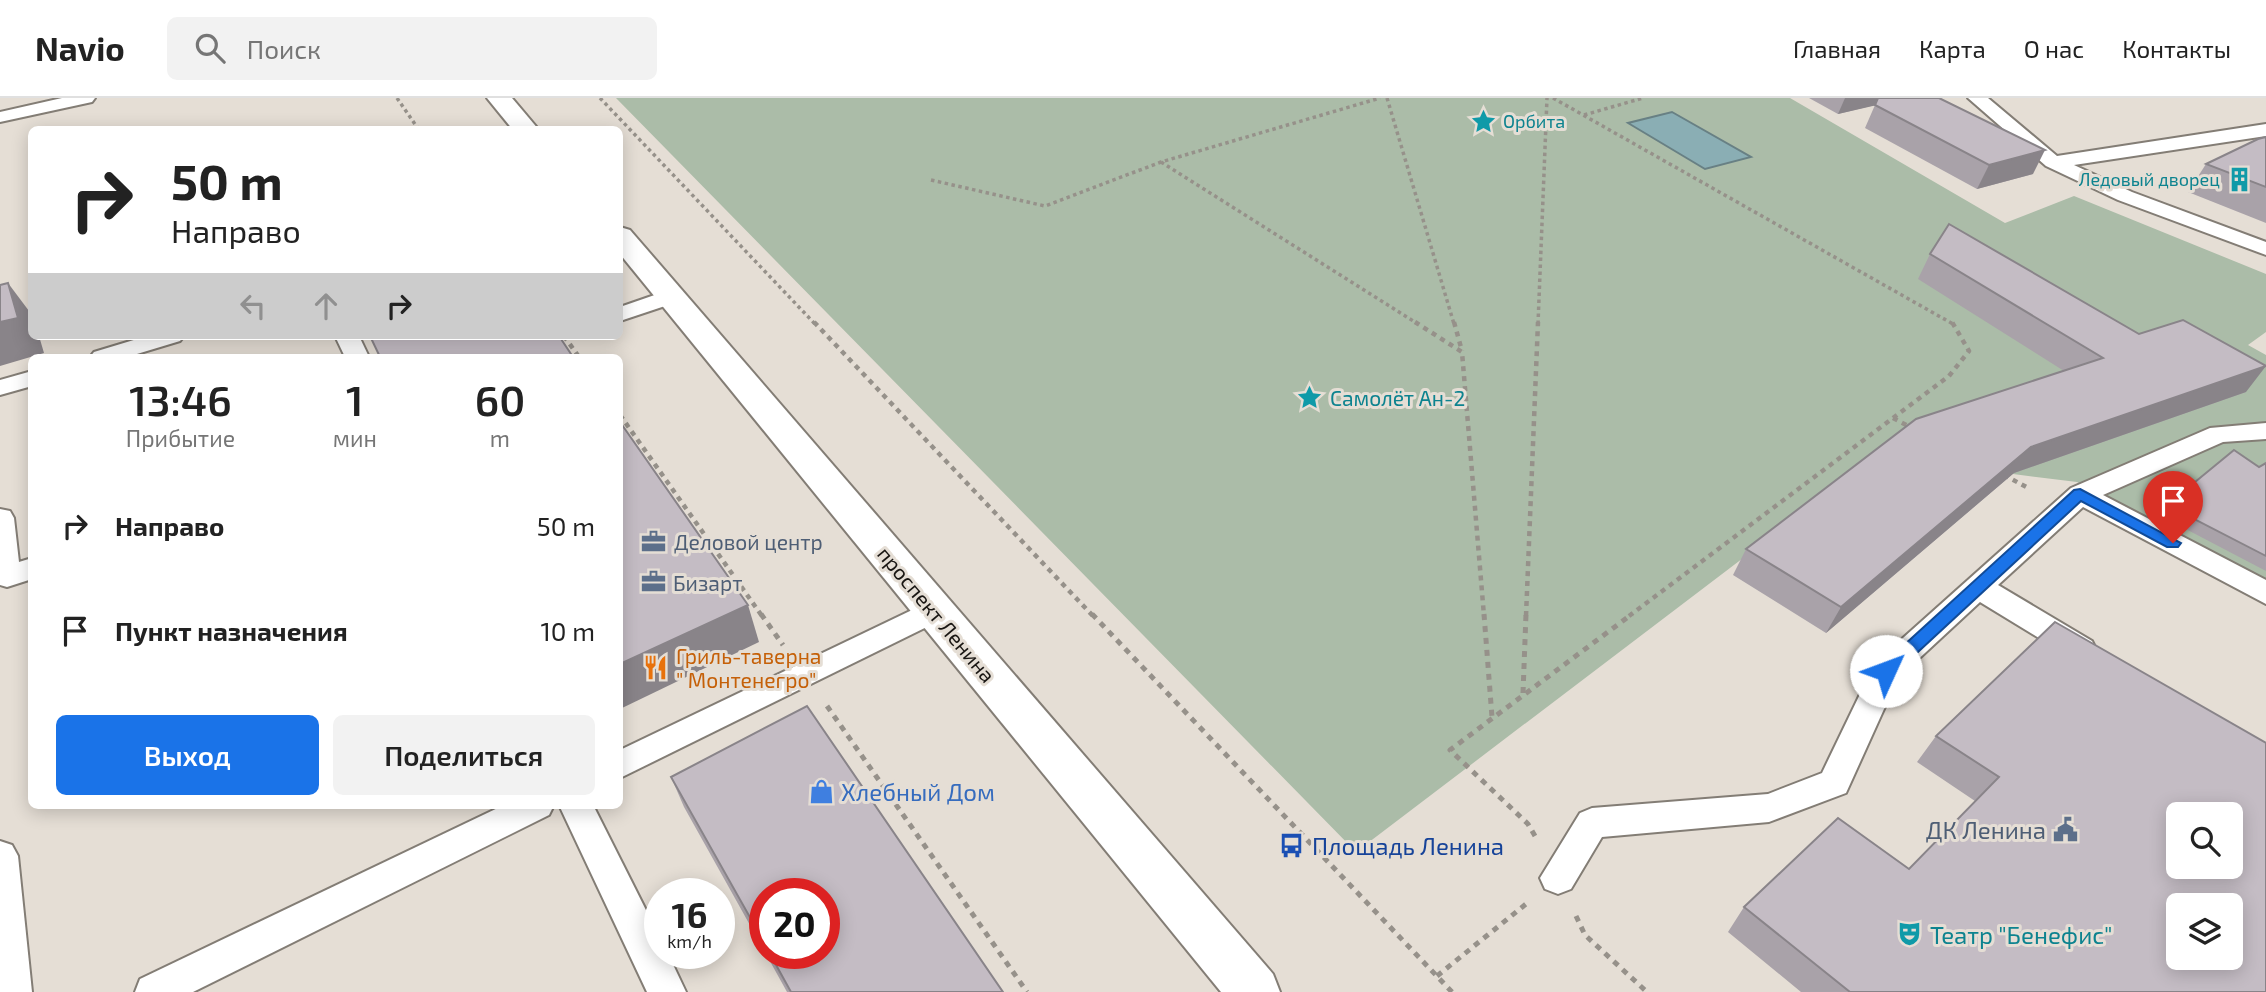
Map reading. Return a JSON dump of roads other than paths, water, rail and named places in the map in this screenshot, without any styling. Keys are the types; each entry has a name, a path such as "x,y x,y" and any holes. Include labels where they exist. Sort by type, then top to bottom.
{"main road":[{"path":"499,98 524,126"},
{"name":"проспект Ленина","path":"623,239 1254,992"}],"lane":[{"path":"0,117 86,98"},
{"path":"1977,98 2053,162 2125,196 2266,249"},
{"path":"2053,162 2266,130"},
{"path":"623,313 672,296"},
{"path":"112,354 159,340"},
{"path":"0,388 28,379"},
{"path":"1558,878 1592,822 1769,808 1834,783 1886,671 2072,500 2219,434 2266,431"},
{"path":"2072,500 2266,593"},
{"path":"0,517 13,581"},
{"path":"1978,587 2105,664"},
{"path":"623,764 935,610"},
{"path":"154,992 500,813 518,809"},
{"path":"578,809 667,992"},
{"path":"0,856 13,992"}],"water":[{"path":"1672,112 1751,157 1705,169 1628,123"}],"place":[{"name":"Орбита","path":"1483,121"},
{"name":"Ледовый дворец","path":"2240,179"},
{"name":"Самолёт Ан-2","path":"1310,397"},
{"name":"Деловой центр","path":"654,541"},
{"name":"Бизарт","path":"653,582"},
{"name":"Гриль-таверна \" Монтенегро\"","path":"656,667"},
{"name":"Хлебный Дом","path":"821,791"},
{"name":"ДК Ленина","path":"2066,829"},
{"name":"Площадь Ленина","path":"1292,845"},
{"name":"Театр \"Бенефис\"","path":"1910,934"}]}
